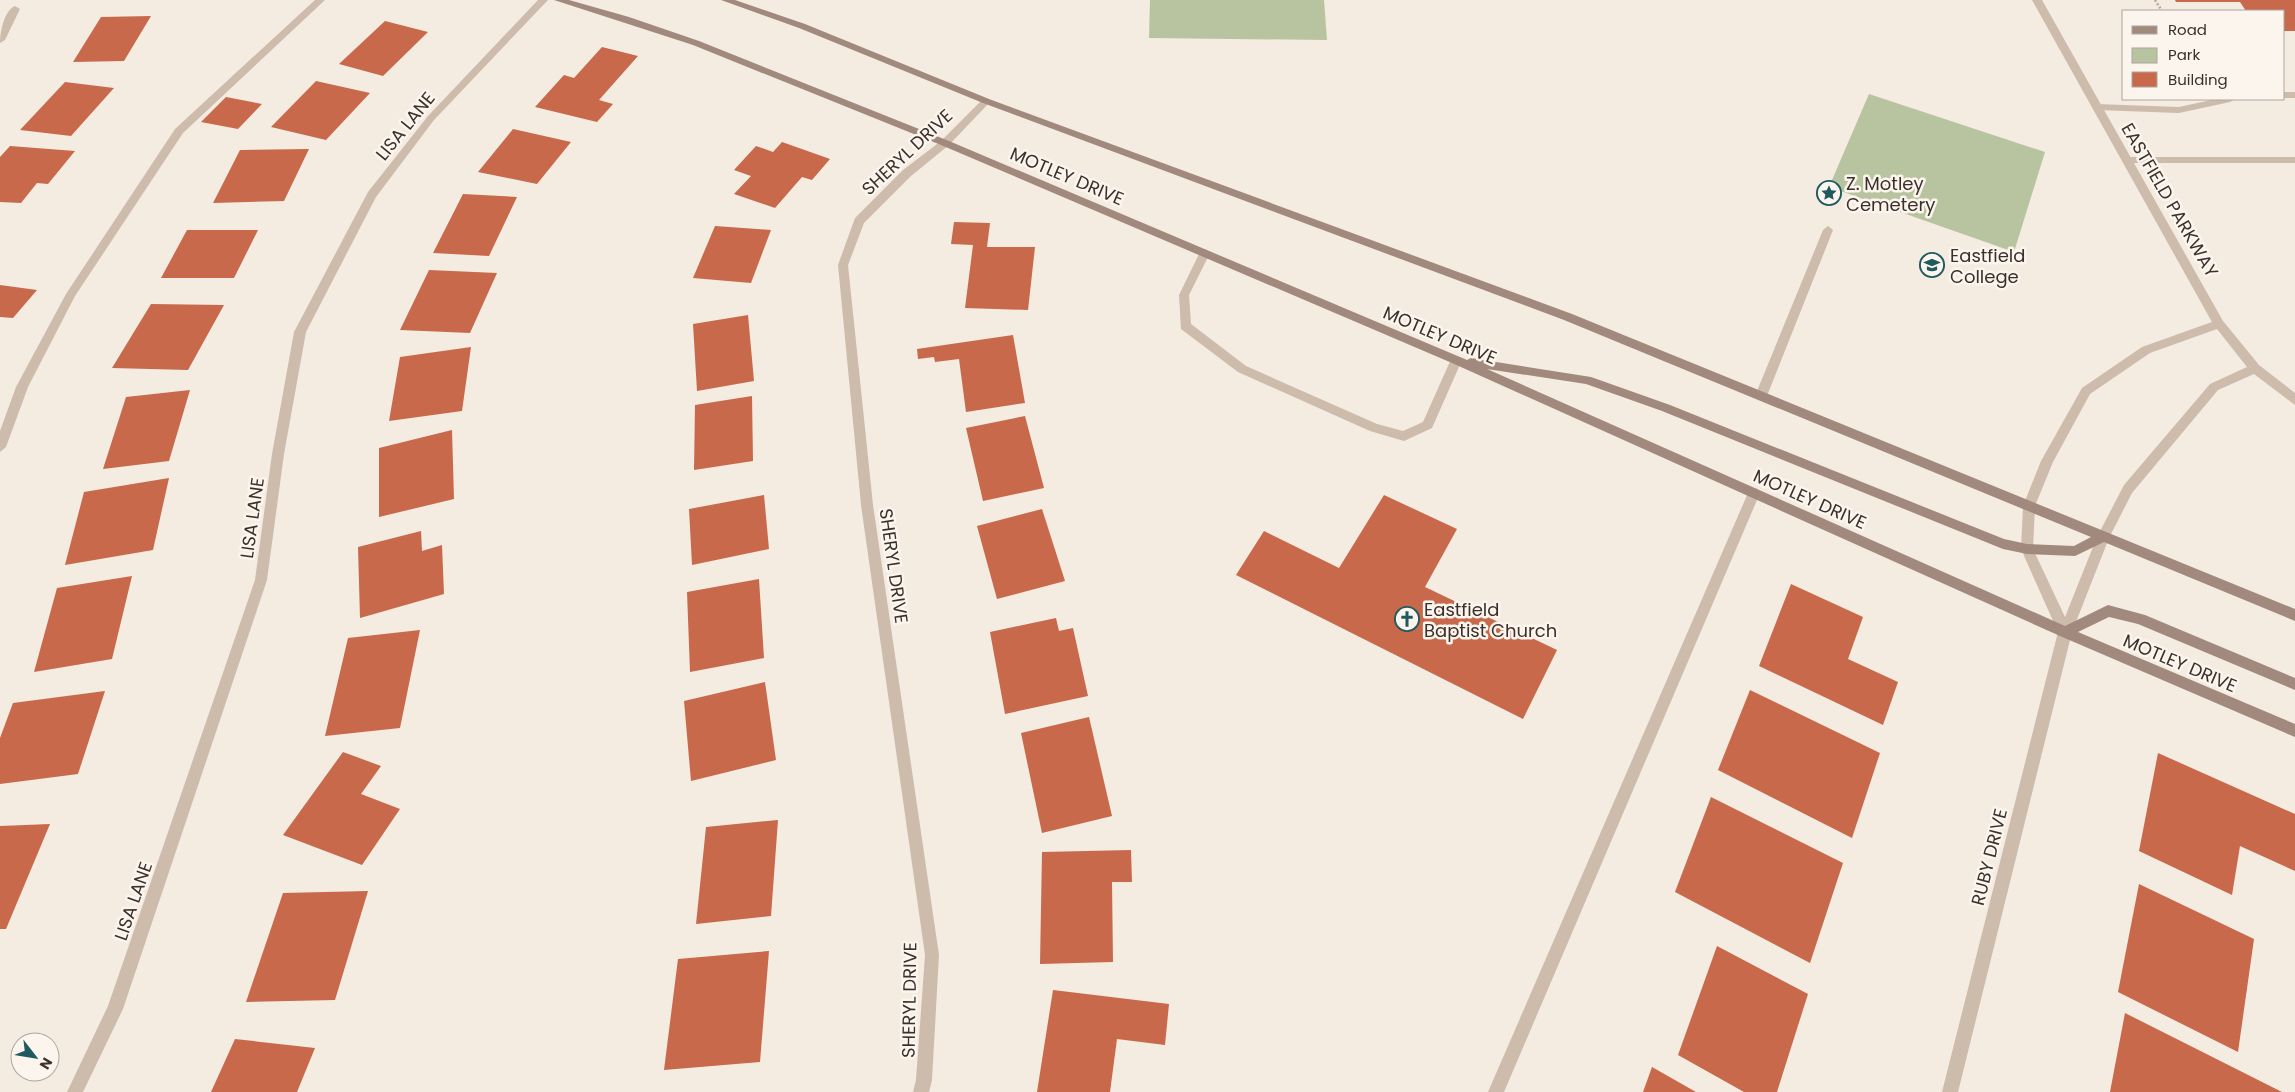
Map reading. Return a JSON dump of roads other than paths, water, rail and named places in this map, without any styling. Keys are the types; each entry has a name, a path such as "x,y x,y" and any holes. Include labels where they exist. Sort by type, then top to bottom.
{"main road":[{"name":"MOTLEY DRIVE","path":"558,0 626,19 696,43 945,143 1456,360 2065,632 2295,731"},
{"path":"726,0 802,26 986,101 1559,314 2295,615"},
{"path":"1456,360 1587,380 1666,408 2003,544 2027,549 2075,551 2103,537"},
{"path":"2065,632 2108,611 2140,619 2295,684"}],"street":[{"path":"0,447 22,387 71,294 179,132 320,0"},
{"name":"LISA LANE","path":"75,1092 115,1009 261,580 278,454 300,332 372,194 431,118 543,0"},
{"name":"EASTFIELD PARKWAY","path":"2037,0 2219,324 2255,368 2295,400"},
{"path":"0,40 15,9"},
{"path":"2097,107 2179,110 2225,100"},
{"name":"SHERYL DRIVE","path":"921,1092 924,1080 932,956 867,505 843,265 859,221 907,173 945,143 986,101"},
{"path":"2127,160 2295,160"},
{"path":"1761,396 1828,230"},
{"path":"1204,253 1184,296 1185,326 1242,369 1374,428 1404,436 1428,425 1456,360"},
{"path":"2065,632 2027,549 2029,506 2047,461 2086,391 2146,350 2219,324"},
{"name":"RUBY DRIVE","path":"1950,1092 2065,632 2103,537 2128,488 2214,387 2255,368"},
{"path":"1496,1092 1754,493"}],"place":[{"name":"Z. Motley Cemetery","path":"1829,193"},
{"name":"Eastfield College","path":"1932,265"},
{"name":"Eastfield Baptist Church","path":"1407,619"}]}
